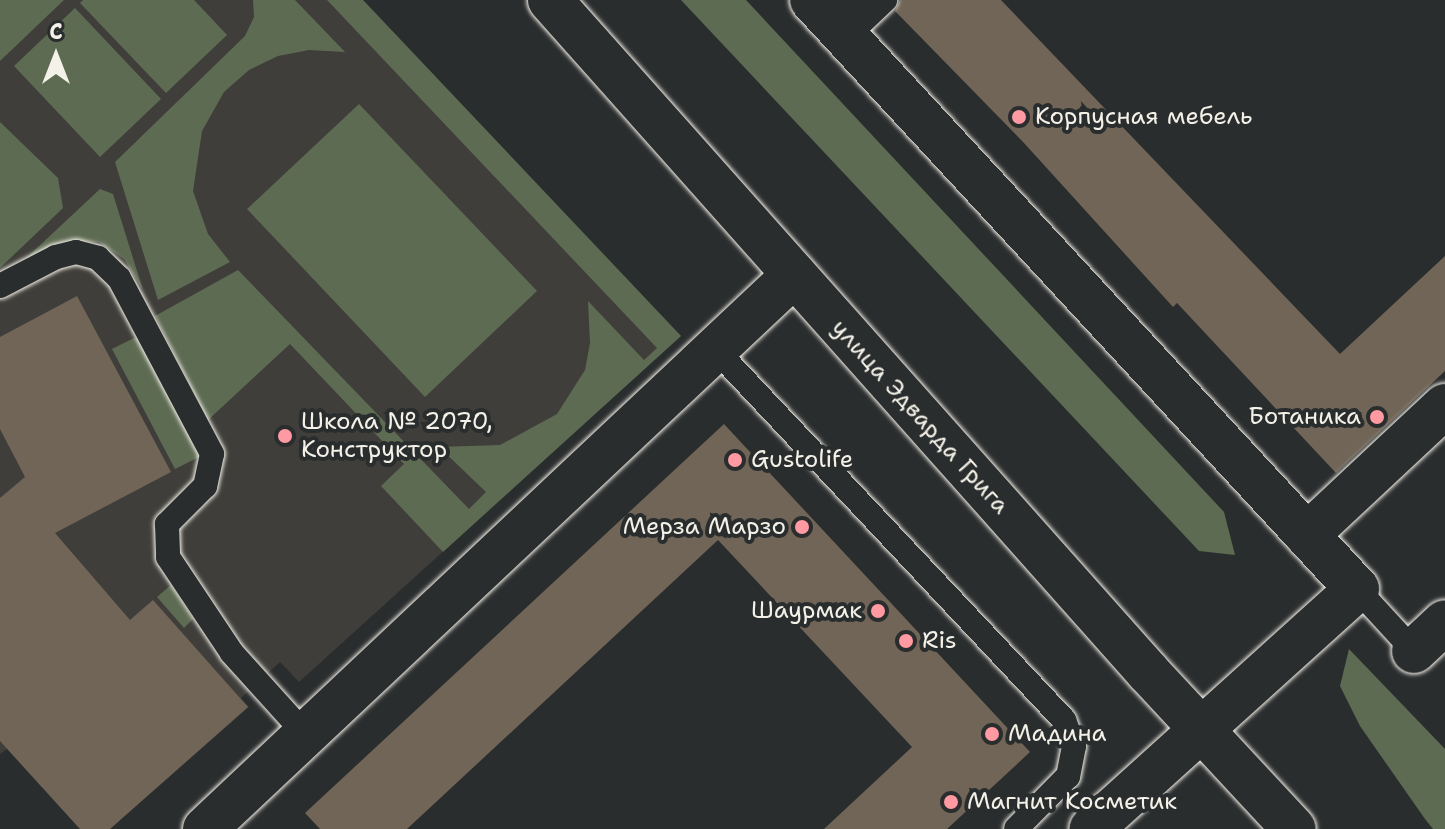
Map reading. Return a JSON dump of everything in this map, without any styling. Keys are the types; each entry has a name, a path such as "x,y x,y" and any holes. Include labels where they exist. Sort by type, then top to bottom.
{"street":[{"name":"улица Эдварда Грига","path":"550,0 1294,829"},
{"path":"837,15 1357,589 1091,829"},
{"path":"205,829 717,351 794,275"},
{"path":"1307,535 1445,406"}],"lane":[{"path":"837,15 885,0"},
{"path":"0,286 56,257 76,252 98,258 119,278 212,454 205,486 167,524 168,557 232,653 306,735"},
{"path":"717,351 1064,720 1074,746 1068,776 1016,829"},
{"path":"1357,589 1430,637"}],"shaded area":[{"name":"Школа № 2070, Конструктор","path":"0,0 363,0 681,336 299,682 280,662 241,698 249,707 110,829 80,829 7,749 0,754"}],"green space":[{"path":"0,0 64,0 0,61"},
{"path":"83,0 194,0 227,35 166,93 80,3"},
{"path":"253,0 295,0 345,52 309,50 278,56 249,70 224,92 202,131 193,191 208,234 230,262 158,300 115,162 245,36 254,17"},
{"path":"327,0 363,0 681,336 443,552 381,486 404,464 290,344 208,420 155,316 238,270 469,509 486,492 439,447 500,445 557,414 585,370 590,343 588,301 644,360 657,348"},
{"path":"681,0 746,0 1224,512 1235,555 1199,551"},
{"path":"75,8 161,99 100,157 14,66"},
{"path":"359,104 537,291 425,397 247,209"},
{"path":"0,122 58,178 63,208 0,268"},
{"path":"100,189 113,194 143,290 124,259 99,242 69,241 21,263"},
{"path":"138,336 201,456 175,469 112,349"},
{"path":"171,585 193,619 184,628 157,597"},
{"path":"1349,649 1445,749 1445,829 1433,829 1360,726 1340,686"}],"building":[{"path":"900,0 1001,0 1340,354 1445,256 1445,371 1336,473 1177,303 1173,307 1024,143 895,11"},
{"path":"77,296 171,472 55,533 130,620 153,600 248,707 110,829 80,829 0,741 0,498 25,477 0,429 0,337"},
{"path":"724,424 1030,752 947,829 824,829 912,747 718,540 407,829 320,829 305,813"}],"place":[{"name":"Корпусная мебель","path":"1019,117"},
{"name":"Ботаника","path":"1377,417"},
{"name":"Школа № 2070, Конструктор","path":"285,436"},
{"name":"Gustolife","path":"735,460"},
{"name":"Мерза Марзо","path":"802,527"},
{"name":"Шаурмак","path":"878,611"},
{"name":"Ris","path":"906,641"},
{"name":"Мадина","path":"992,734"},
{"name":"Магнит Косметик","path":"951,802"}]}
